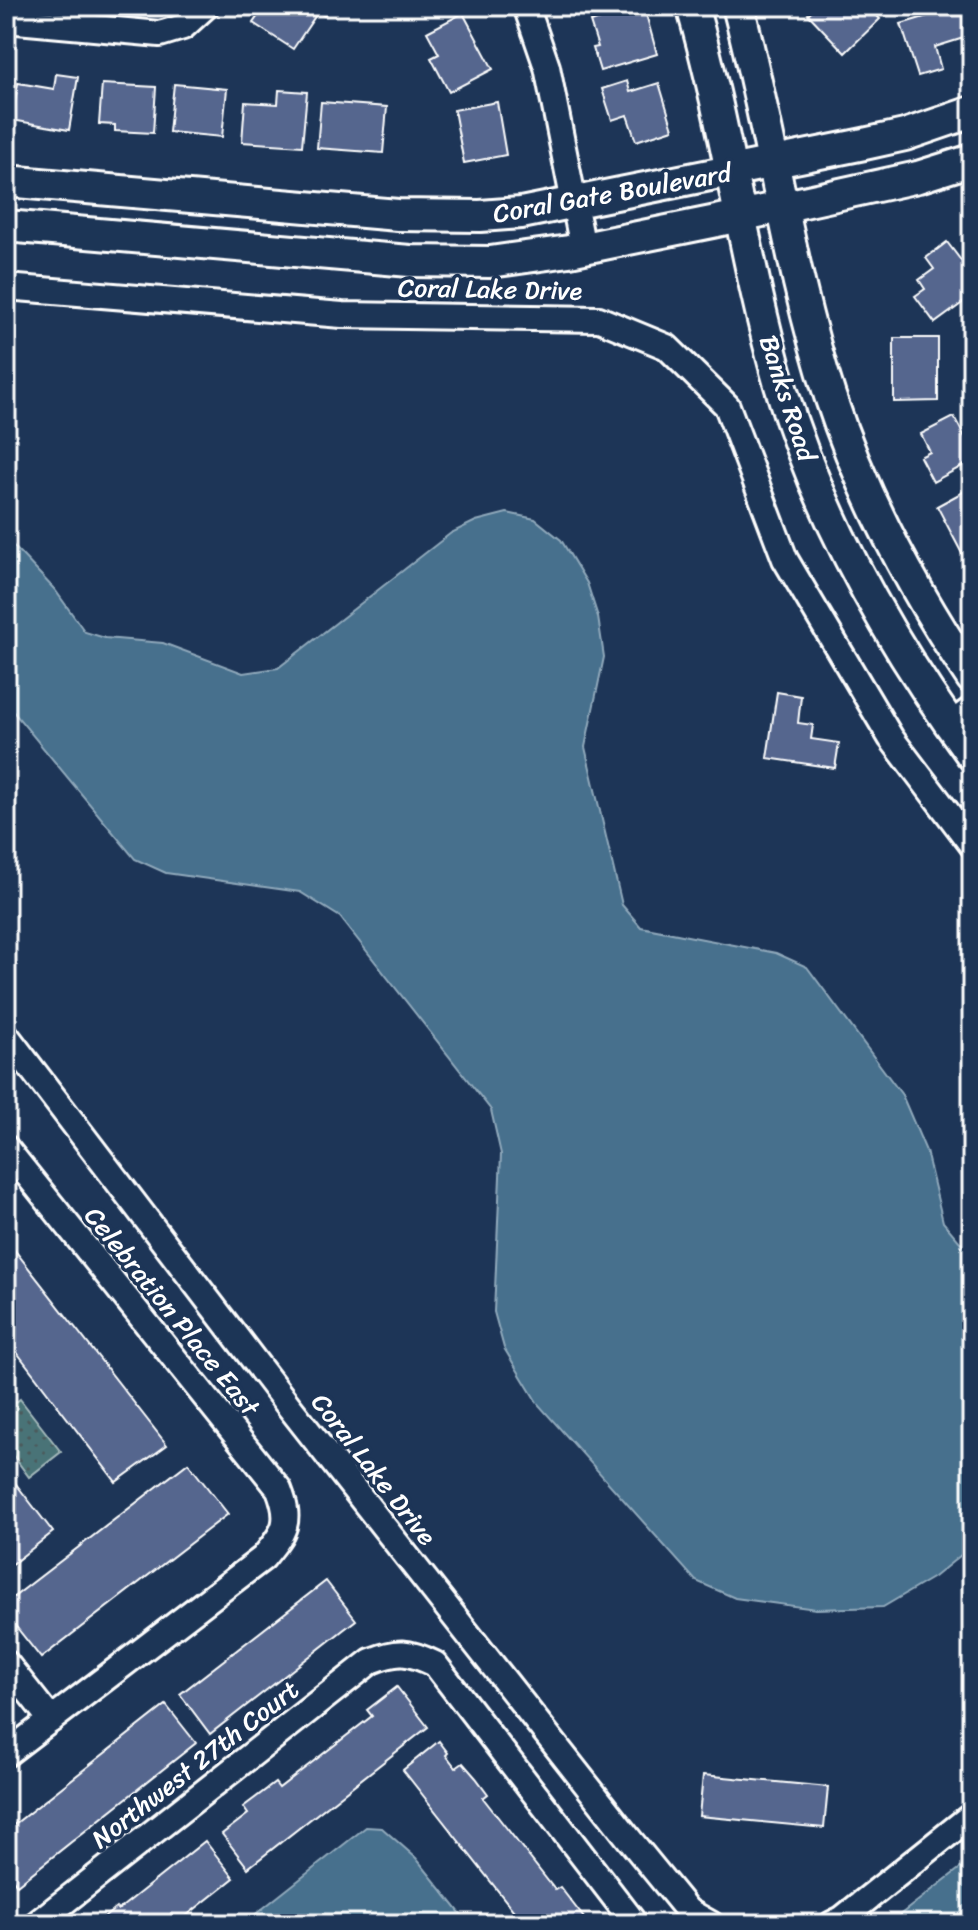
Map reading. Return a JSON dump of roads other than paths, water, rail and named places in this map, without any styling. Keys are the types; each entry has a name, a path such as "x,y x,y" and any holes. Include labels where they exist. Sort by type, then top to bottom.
{"street":[{"path":"6,20 160,34 183,27 206,6"},
{"path":"526,6 547,67 583,248"},
{"name":"Banks Road","path":"692,6 760,310 781,388 837,532 873,605 915,675 961,717 972,755"},
{"name":"Banks Road","path":"738,6 807,317 830,397 860,475 896,552 937,625 972,678"},
{"name":"Coral Gate Boulevard","path":"6,181 398,215 480,216 521,213 775,163 905,135 972,112"},
{"name":"Coral Gate Boulevard","path":"6,226 450,263 490,262 583,248 784,207 918,177 972,160"},
{"name":"Coral Lake Drive","path":"6,287 342,315 599,319 667,347 727,406 785,559 891,738 972,845"},
{"name":"Coral Lake Drive","path":"6,1035 288,1405 630,1840 688,1911 711,1924"},
{"name":"Celebration Place East","path":"6,1148 279,1489 287,1512 280,1537 263,1558 51,1720"},
{"name":"Northwest 27th Court","path":"36,1924 371,1661 391,1653 413,1653 435,1664 635,1924"},
{"path":"6,1663 51,1720 6,1754"},
{"path":"832,1924 972,1815"}],"water":[{"path":"507,513 535,519 561,540 587,583 598,617 604,657 585,747 622,905 641,927 776,953 807,967 902,1095 926,1151 943,1222 972,1256 972,1546 934,1577 883,1607 816,1609 735,1598 696,1581 538,1404 504,1348 494,1312 501,1154 491,1110 340,917 300,892 166,873 135,859 6,703 6,538 55,590 85,632 105,638 163,643 243,673 278,668 451,533 476,521"},
{"path":"366,1827 382,1828 416,1858 469,1924 243,1924"},
{"path":"972,1859 972,1924 888,1924"}]}
